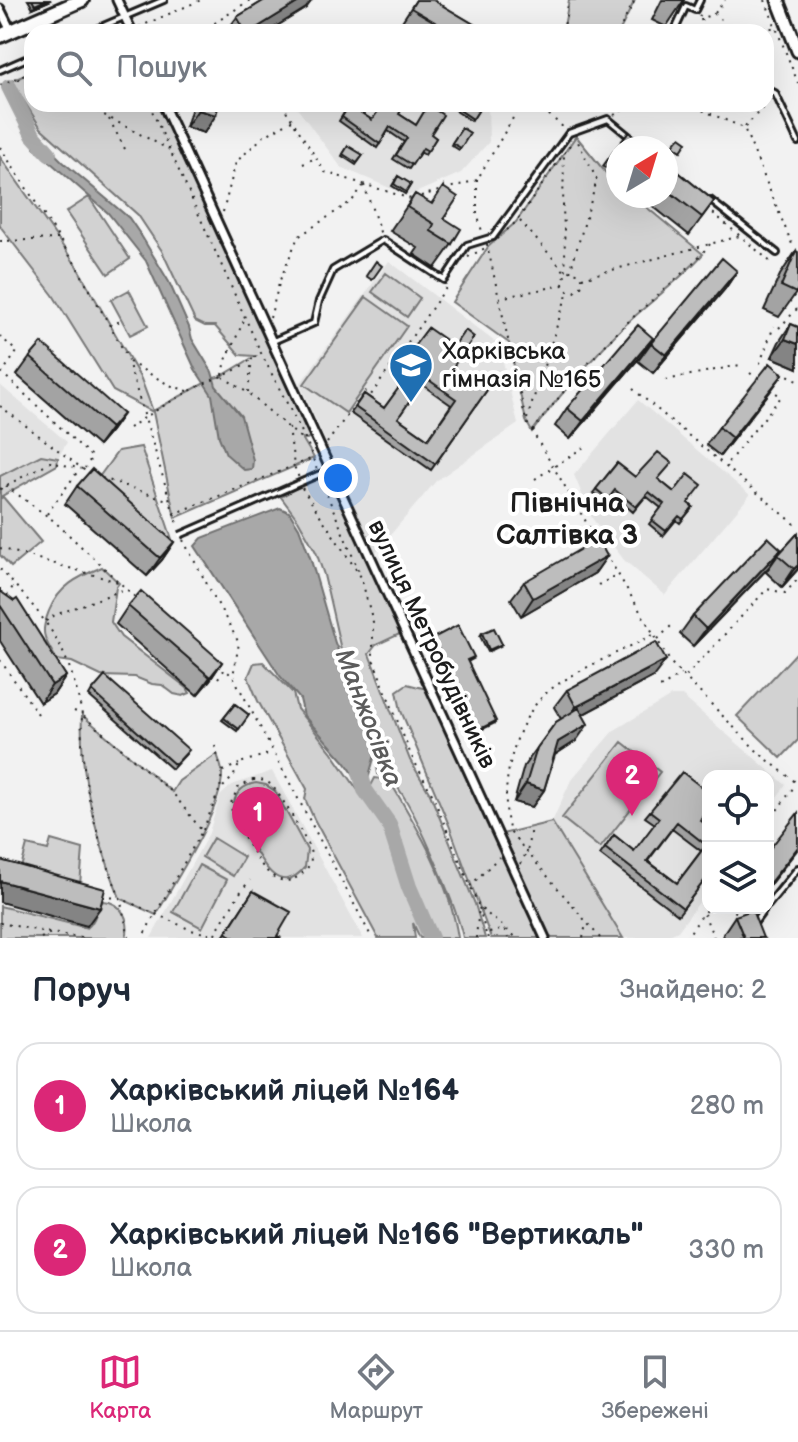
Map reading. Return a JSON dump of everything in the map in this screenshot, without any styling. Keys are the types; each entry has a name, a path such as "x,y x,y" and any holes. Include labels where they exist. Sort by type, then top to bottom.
{"main road":[{"path":"27,24 82,0"},
{"path":"778,0 798,51"}],"street":[{"path":"117,0 128,24"},
{"path":"0,9 6,33"},
{"name":"вулиця Метробудівників","path":"167,112 545,938"}],"lane":[{"path":"108,24 164,0"},
{"path":"678,24 686,6 695,10 700,0"},
{"path":"0,70 24,60"},
{"path":"774,93 798,142"},
{"path":"271,342 314,323 319,301 333,270 383,240 444,280 467,245 493,237 569,133 608,119 629,136"},
{"path":"703,195 777,253"},
{"path":"180,535 329,470"},
{"path":"774,897 798,868"},
{"path":"758,930 755,921 761,914"}],"path":[{"path":"148,24 201,0"},
{"path":"213,24 250,0"},
{"path":"564,24 569,0"},
{"path":"622,24 635,0"},
{"path":"702,18 714,14 725,0"},
{"path":"765,0 798,83"},
{"path":"695,10 702,18"},
{"path":"714,14 723,24"},
{"path":"700,24 702,18"},
{"path":"0,85 24,75"},
{"path":"17,78 24,81"},
{"path":"97,112 170,150"},
{"path":"153,112 261,353 314,458 361,577 373,622 373,659 411,755 432,794 479,907 487,936 504,929 508,938"},
{"path":"287,112 325,172 411,199 477,180"},
{"path":"516,112 477,180 477,213 488,247 526,421 671,663 759,753 797,783 774,815"},
{"path":"546,112 576,136 597,180 563,285"},
{"path":"608,119 620,112"},
{"path":"707,112 744,128 792,244"},
{"path":"744,128 759,112"},
{"path":"108,118 125,149"},
{"path":"218,229 236,162 263,137 292,120"},
{"path":"507,230 576,136"},
{"path":"0,147 61,239 128,362 180,535 239,643 233,676"},
{"path":"564,153 563,208 568,272"},
{"path":"303,164 316,157"},
{"path":"364,185 383,240"},
{"path":"266,333 280,280 298,237 352,201 364,185"},
{"path":"703,205 772,263"},
{"path":"518,219 568,272 578,273 582,278"},
{"path":"582,278 740,236"},
{"path":"0,241 61,239"},
{"path":"532,432 567,387 612,338 690,268 711,243"},
{"path":"462,266 471,254 488,247"},
{"path":"568,291 579,290 582,278"},
{"path":"326,444 365,391 371,395 453,279"},
{"path":"499,298 563,285"},
{"path":"563,285 568,291"},
{"path":"526,421 568,291"},
{"path":"798,308 776,327 760,363 798,380"},
{"path":"222,376 245,317"},
{"path":"110,326 122,320"},
{"path":"0,336 17,352 2,373 92,457 47,515"},
{"path":"129,428 189,391 261,353"},
{"path":"248,393 252,358"},
{"path":"128,362 169,385 189,391"},
{"path":"666,380 740,365"},
{"path":"725,466 781,397 750,373"},
{"path":"222,376 248,393 307,442"},
{"path":"633,389 795,524"},
{"path":"0,406 91,475 170,501"},
{"path":"289,428 294,466 300,481 361,577"},
{"path":"695,441 700,435"},
{"path":"535,479 587,445"},
{"path":"174,514 314,458"},
{"path":"0,489 50,462 82,469"},
{"path":"6,486 47,515 144,604"},
{"path":"0,548 119,583"},
{"path":"0,569 45,621 67,655 82,715 81,741 86,781 100,847 120,898 129,938"},
{"path":"598,585 618,575"},
{"path":"660,688 684,675 767,589 785,593 798,579"},
{"path":"4,601 14,585"},
{"path":"45,621 126,589"},
{"path":"658,640 675,622"},
{"path":"600,938 510,832 505,785 511,758 531,710 546,693 654,634"},
{"path":"0,660 38,714"},
{"path":"218,678 225,669 233,676 372,938"},
{"path":"74,711 172,792 202,831"},
{"path":"142,938 202,831 219,791 222,772 215,746"},
{"path":"222,772 273,752"},
{"path":"219,791 233,777 240,763"},
{"path":"253,780 270,784 310,851 308,867 295,879 280,881 272,877 265,871 232,813 231,803 238,788 253,780"},
{"path":"515,872 527,852 531,827"},
{"path":"470,886 505,850"},
{"path":"94,895 120,898 191,930 213,936 250,880"},
{"path":"476,938 479,907"},
{"path":"479,907 517,938"},
{"path":"686,938 703,914"},
{"path":"705,914 714,938"},
{"path":"740,914 755,921"},
{"path":"583,938 587,922"},
{"path":"0,923 83,938"},
{"path":"41,938 51,933"}],"shaded area":[{"path":"569,0 635,0 623,24 564,24"},
{"path":"24,75 24,101 11,81"},
{"path":"31,112 167,112 313,434 307,439 302,438 314,458 175,518 153,412 113,391 53,295 0,226 0,157 76,265 141,379 153,411 255,356 240,355 215,326 205,326 195,321 162,251 138,215 41,128"},
{"path":"300,112 488,112 489,142 461,173 408,196 341,167"},
{"path":"37,136 129,218 142,237 169,282 192,339 212,372 216,386 241,416 253,460 252,469 244,470 226,454 219,437 212,395 195,369 146,261 108,213 34,148"},
{"path":"576,136 606,173 606,208 647,208 703,254 612,338 532,432 526,421 509,343 452,302 488,247 516,222"},
{"path":"89,197 130,259 108,274 66,212"},
{"name":"Харківська гімназія №165","path":"389,261 499,345 518,424 436,481 375,553 300,384"},
{"path":"386,273 420,298 407,317 372,292"},
{"path":"129,290 148,326 130,335 111,300"},
{"path":"366,297 407,326 346,413 304,384"},
{"path":"0,385 67,442 58,458 41,455 0,476"},
{"path":"638,400 750,495 665,595 624,560 592,518 574,475"},
{"path":"141,447 172,539 160,540 96,481 118,451"},
{"path":"41,455 58,458 57,465 0,497 0,476"},
{"path":"332,475 404,632 376,645 369,654 410,760 430,794 475,904 485,938 463,938 421,829 399,789 390,779 378,774 377,765 382,749 341,650 316,552 281,497 305,483"},
{"path":"3,497 41,542 11,567 0,555 0,499"},
{"path":"280,508 289,512 299,528 335,643 378,744 365,790 304,716 300,699 280,676 195,546 202,538"},
{"path":"102,567 119,583 111,622 121,637 190,693 183,696 174,694 162,685 135,677 101,676 72,662 57,660 44,631 53,602 70,583"},
{"path":"798,651 798,740 781,758 737,716"},
{"path":"263,662 293,693 297,709 364,799 375,778 389,780 440,876 458,938 420,938 413,923 415,938 378,938 314,819 305,799 307,789 248,677 254,663"},
{"path":"407,684 427,689 542,938 491,938 449,825 401,711 397,691"},
{"path":"671,696 682,696 768,770 702,770 702,898 678,931 663,938 623,938 552,822 571,780 613,731"},
{"path":"82,715 172,792 179,781 217,754 222,773 215,806 156,915 120,898 91,808 83,762"},
{"path":"622,742 660,772 600,848 562,818"},
{"path":"272,771 363,938 151,938 209,833 220,796 232,785"},
{"path":"774,775 786,785 774,801"},
{"path":"256,783 275,791 307,850 305,867 296,876 280,878 266,868 239,823 234,808 235,799 245,787"},
{"path":"552,822 623,938 545,938 498,835"},
{"path":"213,838 244,857 233,876 202,857"},
{"path":"51,840 83,849 80,885 21,868 27,845 48,850"},
{"path":"199,865 227,880 202,928 173,912"},
{"path":"103,901 115,905 124,914 126,938 0,938 0,906 87,928"}],"building":[{"path":"265,0 302,0 263,24 241,24 237,17"},
{"path":"416,0 433,0 474,24 438,24 411,8"},
{"path":"345,112 360,112 372,120 378,112 400,112 416,125 424,112 443,115 431,134 436,138 428,151 423,148 412,165 396,155 407,138 390,127 380,144 342,117"},
{"path":"462,112 477,112 473,119"},
{"path":"462,128 470,133 461,148 452,143"},
{"path":"680,137 687,142 681,151 678,149"},
{"path":"348,146 363,155 357,163 343,154"},
{"path":"678,172 714,201 702,217 678,198"},
{"path":"398,176 411,184 406,192 394,184"},
{"path":"443,187 458,197 444,218 461,229 452,244 431,231 434,224 407,207 415,194 432,204"},
{"path":"796,251 798,289 796,293 781,286"},
{"path":"722,258 737,271 666,355 651,343"},
{"path":"376,261 382,266 372,280 366,276"},
{"path":"791,324 798,327 798,344 785,339"},
{"path":"638,325 653,338 583,421 567,408"},
{"path":"428,328 454,346 465,330 474,337 448,374 465,386 471,378 487,390 435,464 355,407 364,394 384,408 408,375 398,367","holes":["426,378 456,399 428,439 398,418"]},
{"path":"42,343 123,414 111,428 30,357"},
{"path":"770,363 783,374 732,438 719,427"},
{"path":"658,452 672,463 658,479 674,492 688,474 702,485 688,503 693,507 683,519 679,516 666,531 652,520 664,504 649,492 636,507 615,490 608,499 596,489 617,463 635,477"},
{"path":"92,469 174,542 160,558 77,486"},
{"path":"798,533 798,565 794,569 778,555"},
{"path":"768,537 781,549 706,629 693,616"},
{"path":"598,539 607,556 533,598 524,582"},
{"path":"0,591 14,601 17,599 66,676 52,685 0,605"},
{"path":"141,591 222,662 210,677 128,606"},
{"path":"458,625 474,657 467,660 496,721 478,730 433,638"},
{"path":"494,628 502,644 489,650 482,633"},
{"path":"656,642 666,660 576,707 567,690"},
{"path":"105,676 189,750 175,765 92,691"},
{"path":"235,704 249,715 239,729 224,718"},
{"path":"579,708 588,724 558,742 544,790 526,784 537,748 556,722"},
{"path":"682,772 702,787 702,842 677,822 647,861 677,883 702,850 702,884 683,908 605,848 614,835 634,851 659,818 650,811"},
{"path":"798,813 798,847 774,877 774,843"},
{"path":"0,860 105,889 100,908 0,881"},
{"path":"253,891 291,912 277,936 281,938 235,938 226,933"},
{"path":"754,914 763,938 744,938 735,916"}],"waterway":[{"name":"Манжосівка","path":"9,87 33,135 49,153"},
{"name":"Манжосівка","path":"360,772 365,790 389,824 409,887 431,938"}],"place":[{"name":"Харківська гімназія №165","path":"411,404"},
{"name":"Харківський ліцей №166 \"Вертикаль\"","path":"632,816"},
{"name":"Харківський ліцей №164","path":"258,853"}],"district":[{"name":"Північна Салтівка 3","path":"567,519"}]}
